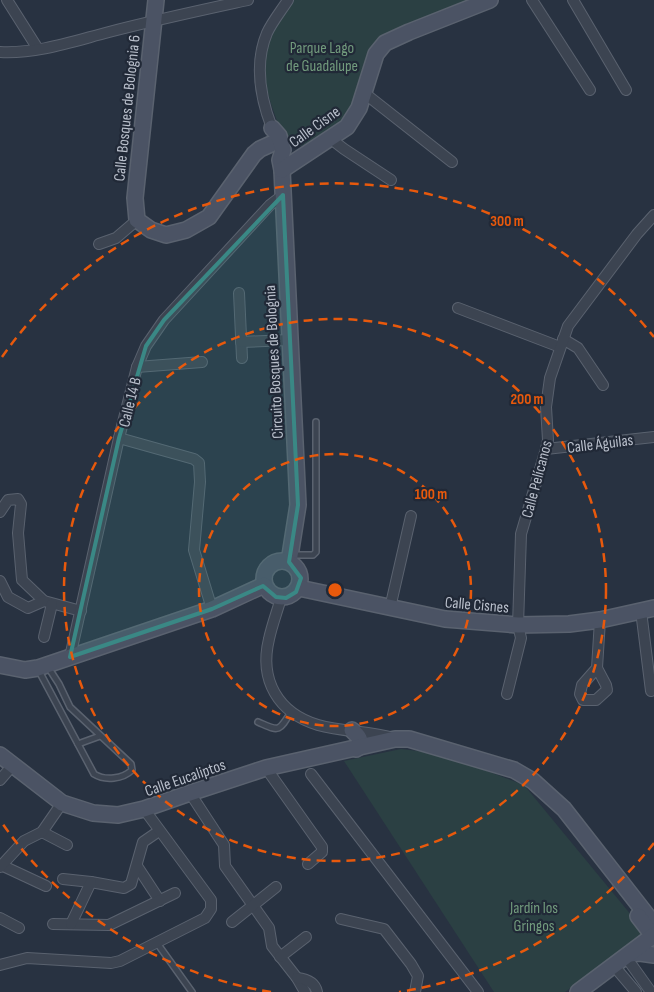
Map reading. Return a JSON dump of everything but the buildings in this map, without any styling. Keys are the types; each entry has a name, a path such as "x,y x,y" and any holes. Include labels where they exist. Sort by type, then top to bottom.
{"main road":[{"name":"Calle Bosques de Bolognia 6","path":"137,220 135,198 152,21 156,0"},
{"name":"Calle Cisne","path":"281,165 331,139 347,127 354,117 376,54 385,44 409,32 490,0"},
{"name":"Circuito Bosques de Bolognia","path":"272,128 271,144 281,165"},
{"name":"Circuito Bosques de Bolognia","path":"272,128 279,136 283,150 281,165 298,505 289,559"},
{"path":"137,220 151,230 166,235 186,230 201,222 209,217 254,154 271,144"},
{"path":"289,559 300,573 300,583 291,596 281,598 271,594 264,585 264,579 268,567 279,561 289,559"},
{"path":"0,665 25,670 42,667 212,609 264,585"},
{"name":"Calle Cisnes","path":"298,588 445,620 518,625 569,624 648,610"},
{"path":"352,730 360,737 359,747 356,748"},
{"path":"395,739 409,740 462,753 477,750 517,763 537,775 568,804 654,929"},
{"name":"Calle Eucaliptos","path":"0,755 62,802 92,813 118,814 144,809 266,768 395,739"},
{"path":"462,753 474,764 512,776 542,798 560,815 654,929"},
{"path":"578,992 623,959 654,929"},
{"path":"623,959 640,953 654,955"}],"street":[{"path":"7,0 38,49"},
{"path":"0,52 14,53 38,49 248,0"},
{"name":"Circuito Bosques de Bolognia","path":"272,128 259,81 260,58 267,32 288,0"},
{"path":"532,0 590,90"},
{"path":"574,0 626,90"},
{"path":"363,92 452,162"},
{"path":"331,139 391,180"},
{"name":"Calle 14 B","path":"70,657 137,367 146,346 164,320 270,205 283,195"},
{"name":"Calle Pelícanos","path":"507,694 521,638 518,625 521,534 548,440 546,407 550,378 568,326 637,234 654,215"},
{"path":"100,244 116,238 137,220"},
{"path":"239,293 242,358"},
{"path":"458,308 578,348 603,385"},
{"path":"241,342 289,340"},
{"path":"137,367 202,362"},
{"name":"Calle Águilas","path":"546,449 654,437"},
{"path":"120,438 194,459 199,463 200,482 194,550 212,609"},
{"path":"0,512 8,500 18,499 20,504 18,532 22,580 48,603"},
{"path":"390,608 411,516"},
{"path":"0,581 8,596 28,608 48,603 81,611"},
{"path":"281,598 269,640 266,662 269,681 276,696 291,712 319,725 378,733 395,739"},
{"path":"44,637 48,603"},
{"path":"648,610 651,691"},
{"path":"597,668 600,620"},
{"path":"0,780 13,765"},
{"path":"266,768 322,847 322,852 308,864"},
{"path":"311,774 478,992"},
{"path":"190,792 224,845 225,866 269,928 272,946 297,978 305,992"},
{"path":"46,886 1,866 24,841 42,832 62,802"},
{"path":"0,965 27,958 111,963 120,961 205,918 211,909 211,900 144,809"},
{"path":"62,880 91,882 124,888 131,884 143,842 159,831"},
{"path":"42,832 67,845"},
{"path":"136,866 160,901"},
{"path":"71,924 91,882"},
{"path":"232,922 276,887"},
{"path":"54,924 109,925 175,893"},
{"path":"0,918 19,928"},
{"path":"341,919 384,929 418,976 415,992"},
{"path":"280,957 306,937"},
{"path":"623,959 636,992"},
{"path":"623,959 651,992"},
{"path":"297,978 305,979 312,983 317,992"}],"lane":[{"path":"289,559 313,555 316,552 316,422"},
{"path":"42,667 59,684 70,707 131,764 132,770 128,774 114,778 96,776 78,744 42,667"},
{"path":"258,722 273,729 278,729 291,712"},
{"path":"78,744 100,736"},
{"path":"157,943 192,992"}],"highlighted area":[{"path":"283,195 298,505 289,562 301,578 296,592 286,598 276,597 263,586 212,609 70,657 119,438 146,346 164,320"}],"green space":[{"name":"Parque Lago de Guadalupe","path":"286,0 485,0 381,53 357,119 312,146 286,145 267,89 265,66 270,31"},
{"name":"Jardín los Gringos","path":"401,749 442,754 524,785 646,933 565,992 494,992 344,761"}]}
